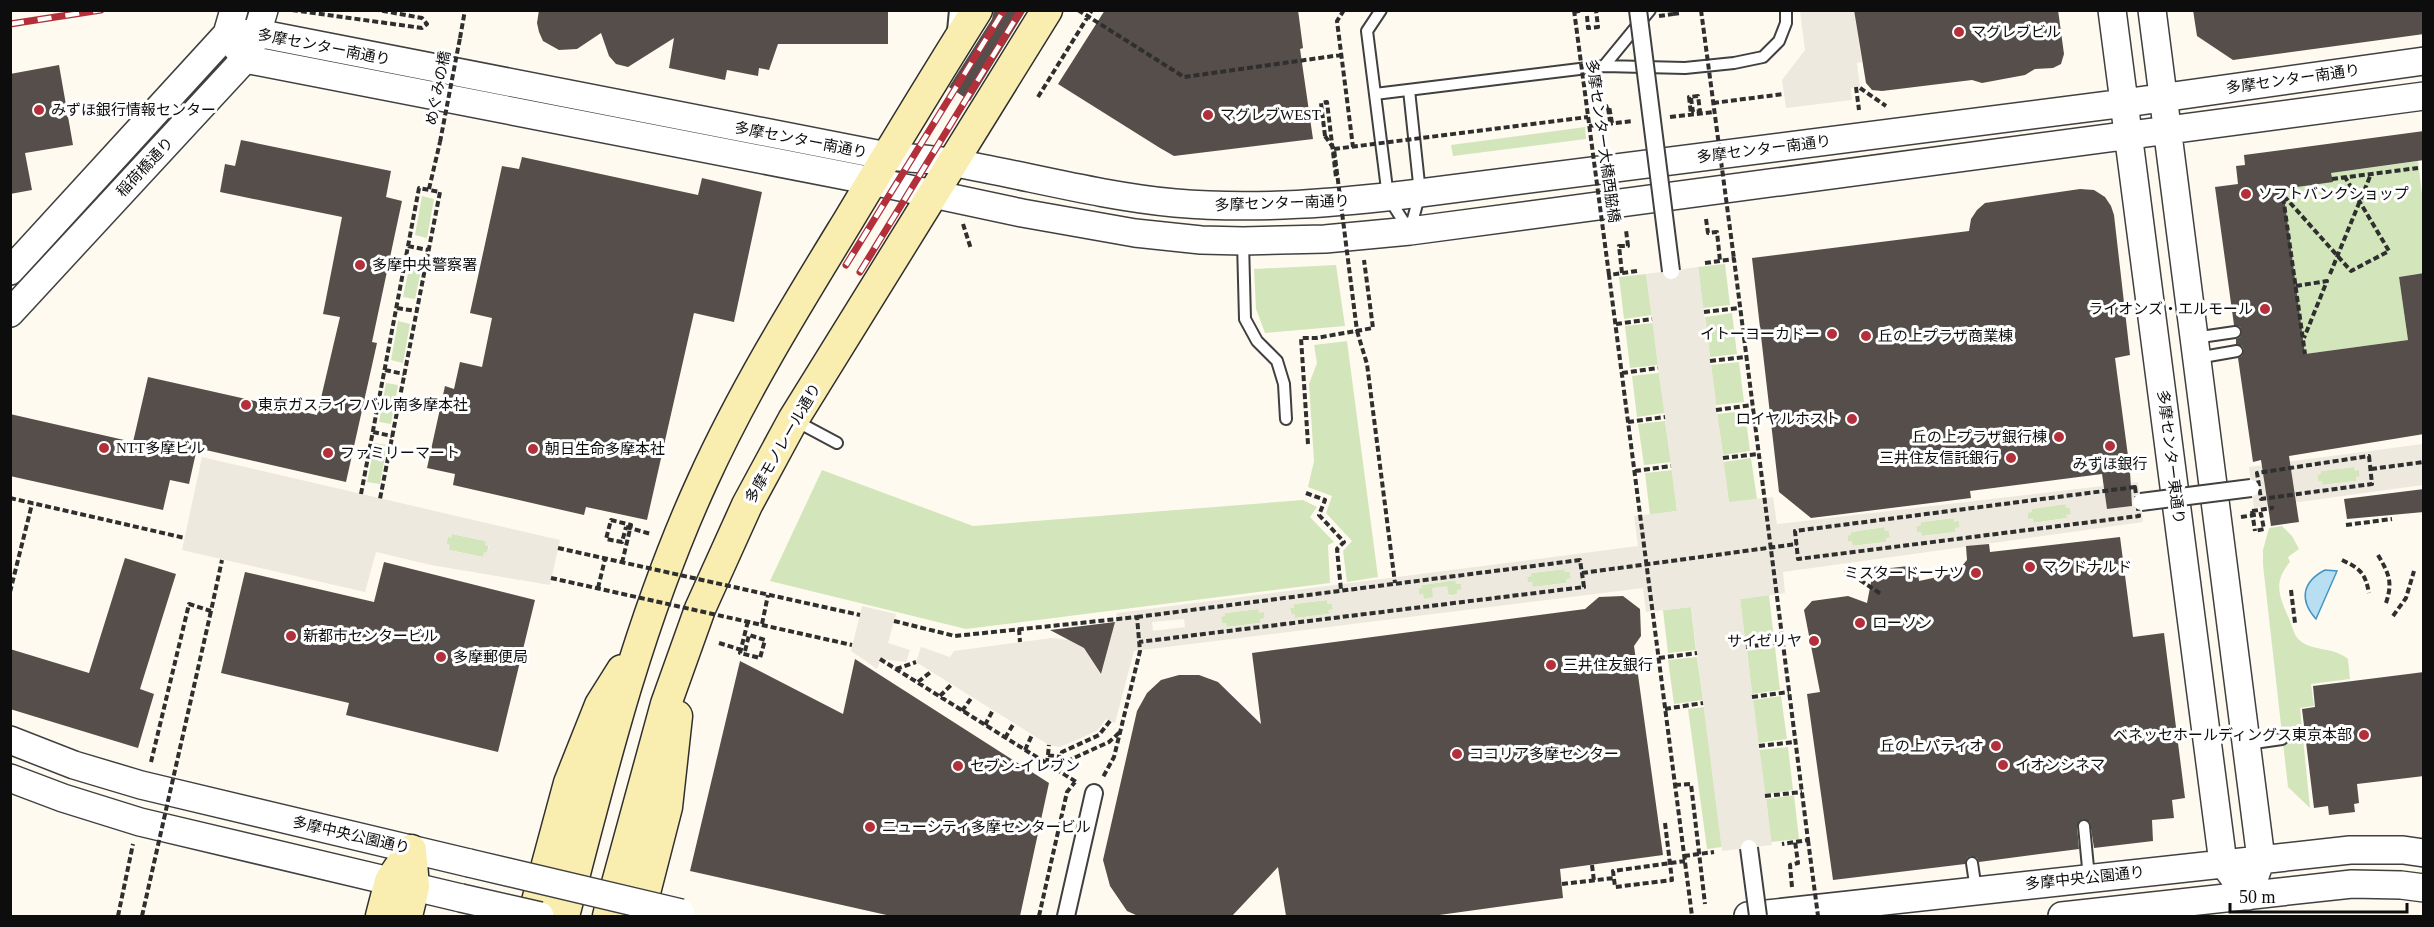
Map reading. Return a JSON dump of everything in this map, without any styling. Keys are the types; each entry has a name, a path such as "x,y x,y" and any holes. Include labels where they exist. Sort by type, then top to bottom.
{"main road":[{"path":"564,916 597,789 642,639 673,552 702,481 770,348 977,10"},
{"name":"多摩モノレール通り","path":"608,916 666,704 700,609 747,505 794,420 1047,10"},
{"path":"533,916 569,783 578,760 600,705 642,639"},
{"path":"639,916 667,807 683,654"},
{"path":"381,916 402,884 411,850"},
{"path":"402,884 407,916"}],"street":[{"path":"1638,10 1671,271"},
{"name":"多摩センター東通り","path":"2112,10 2223,863 2248,896"},
{"path":"2152,10 2261,858 2248,896"},
{"name":"多摩センター南通り","path":"2167,132 1410,231 1325,239 1201,240 1135,233 244,59 231,22 260,22 887,156 952,162 1076,187 1183,203 1244,206 1325,204 1388,197 2125,103 2424,61"},
{"name":"稲荷橋通り","path":"10,271 231,22"},
{"name":"稲荷橋通り","path":"10,313 244,59 260,22"},
{"path":"2167,132 2424,96"},
{"path":"2141,502 2252,488"},
{"name":"多摩中央公園通り","path":"10,740 74,765 141,785 688,915"},
{"path":"10,778 63,798 140,822 540,916"},
{"path":"1066,916 1094,793"},
{"path":"1749,848 1758,916"},
{"name":"多摩中央公園通り","path":"1748,916 2261,858 2350,850 2424,852"},
{"path":"2062,916 2352,884 2424,888"}],"lane":[{"path":"951,52 955,10"},
{"path":"1381,10 1367,31 1388,197 1410,231"},
{"path":"1604,66 1650,10"},
{"path":"1375,94 1604,66 1685,68 1734,63 1764,57 1779,41 1786,23 1786,10"},
{"path":"1409,90 1420,193 1410,231"},
{"path":"1243,241 1245,319 1257,341 1277,361 1284,384 1286,419"},
{"path":"2195,348 2235,332"},
{"path":"2195,348 2237,351"},
{"path":"794,420 837,443"},
{"path":"2247,744 2282,739"},
{"path":"2084,826 2089,878"},
{"path":"1972,863 1976,891"}],"path":[{"path":"292,10 422,28 427,24 423,18 378,10"},
{"name":"めぐみの橋","path":"429,189 465,10"},
{"path":"1078,10 1184,76 1341,55"},
{"path":"1038,97 1092,10"},
{"path":"1344,10 1337,21 1353,147"},
{"path":"1574,11 1582,10"},
{"path":"1587,16 1588,28 1598,27 1596,10"},
{"path":"1673,14 1682,13 1681,10"},
{"path":"1701,10 1818,916"},
{"name":"多摩センター大橋西脇橋","path":"1574,11 1692,916"},
{"path":"1858,110 1858,87 1886,106"},
{"path":"1713,103 1784,94"},
{"path":"1691,98 1693,112 1700,111 1698,96 1689,97 1689,115 1714,112"},
{"path":"1336,180 1331,129 1327,102 1321,103 1325,136 1334,149 1357,331 1367,363 1395,583"},
{"path":"1589,126 1615,123 1609,106 1601,108 1603,122 1610,121 1608,108"},
{"path":"1334,149 1588,117"},
{"path":"2332,179 2418,168"},
{"path":"2330,274 2371,174"},
{"path":"2284,196 2351,271 2389,251 2345,177"},
{"path":"361,494 419,188 429,189 440,192 380,499"},
{"path":"2282,189 2305,354"},
{"path":"1706,219 1708,233 1717,232 1720,261"},
{"path":"962,224 971,249"},
{"path":"1622,273 1619,246 1628,246 1626,230"},
{"path":"408,246 428,250"},
{"path":"1308,444 1301,338 1316,338 1373,328 1363,257"},
{"path":"1706,263 1734,259"},
{"path":"1609,275 1637,271"},
{"path":"2296,286 2327,281 2303,339"},
{"path":"397,308 416,311"},
{"path":"1704,312 1739,308"},
{"path":"1616,324 1652,319"},
{"path":"1710,361 1745,357"},
{"path":"1622,373 1659,368"},
{"path":"385,370 404,374"},
{"path":"1716,410 1752,405"},
{"path":"1628,422 1665,417"},
{"path":"373,432 392,436"},
{"path":"1723,459 1759,454"},
{"path":"2369,456 2371,469 2372,484 2261,499 2257,473 2369,456"},
{"path":"2371,469 2424,462"},
{"path":"1635,471 1671,466"},
{"path":"2135,487 2139,516 1798,559 1797,544 1795,531 2135,487"},
{"path":"1306,493 1325,500 1319,515 1344,542 1337,549 1341,590"},
{"path":"10,498 185,538"},
{"path":"10,592 32,504"},
{"path":"2237,517 2261,514 2264,529 2255,531 2252,511 2272,508 2271,506"},
{"path":"2346,525 2392,519"},
{"path":"621,562 631,525 611,520 606,538 622,542 626,527 653,534"},
{"path":"1582,573 1797,544"},
{"path":"558,548 860,615"},
{"path":"2378,555 2387,571 2391,588 2386,603"},
{"path":"598,588 605,559"},
{"path":"142,916 222,560"},
{"path":"894,621 955,636 1137,616 1580,560 1584,587 1139,642"},
{"path":"2342,560 2357,567 2366,578 2369,593"},
{"path":"1845,570 1881,594"},
{"path":"2393,616 2406,598 2414,572"},
{"path":"551,578 852,645"},
{"path":"2290,590 2295,623"},
{"path":"762,624 768,595"},
{"path":"150,769 189,604 211,611"},
{"path":"880,659 1094,793 1114,757 1121,732 1140,651 1137,616"},
{"path":"719,643 746,651 749,635 765,640 760,658 740,653 748,621"},
{"path":"1018,629 1020,642"},
{"path":"1746,647 1783,642"},
{"path":"1659,658 1697,653"},
{"path":"896,669 916,662"},
{"path":"918,682 932,671"},
{"path":"940,696 952,684"},
{"path":"1752,697 1789,692"},
{"path":"962,711 972,697"},
{"path":"1665,709 1703,703"},
{"path":"985,725 993,710"},
{"path":"1061,757 1062,752 1099,735 1110,721"},
{"path":"1005,738 1014,723"},
{"path":"1048,755 1061,757 1065,762 1109,742 1121,732"},
{"path":"1025,750 1032,735"},
{"path":"1759,746 1796,742"},
{"path":"1047,764 1049,745"},
{"path":"1039,916 1067,792 1075,782"},
{"path":"1675,785 1691,784 1705,904"},
{"path":"1765,796 1802,792"},
{"path":"1665,823 1670,863 1672,880 1615,887 1613,871 1670,863 1714,852"},
{"path":"1782,844 1808,840"},
{"path":"1793,894 1790,865 1798,863 1795,842"},
{"path":"118,916 134,843"},
{"path":"1592,865 1594,880"},
{"path":"1562,884 1614,878"}],"green space":[{"path":"1585,127 1586,139 1453,156 1451,145"},
{"path":"2418,161 2423,203 2423,273 2399,277 2408,340 2305,354 2282,189 2332,181 2331,173"},
{"path":"422,196 434,199 427,238 415,235"},
{"path":"411,259 423,261 415,299 403,297"},
{"path":"1725,264 1730,305 1703,308 1698,267"},
{"path":"1336,265 1345,326 1265,333 1256,309 1254,269"},
{"path":"1646,274 1652,315 1624,319 1619,277"},
{"path":"1732,313 1737,354 1710,357 1705,317"},
{"path":"398,321 410,324 403,363 391,360"},
{"path":"1653,323 1658,365 1630,368 1625,326"},
{"path":"1347,341 1378,577 1347,582 1343,551 1352,541 1326,513 1332,496 1308,487 1314,461 1309,384 1317,363 1314,345"},
{"path":"1739,362 1744,402 1716,405 1711,365"},
{"path":"1659,373 1665,413 1637,417 1632,376"},
{"path":"386,383 398,385 391,424 379,422"},
{"path":"1745,411 1750,451 1723,455 1717,414"},
{"path":"1665,421 1671,462 1644,465 1638,424"},
{"path":"375,443 387,445 380,484 367,482"},
{"path":"1751,458 1757,499 1729,503 1723,462"},
{"path":"2354,467 2359,470 2360,476 2356,481 2323,485 2318,481 2317,475 2320,471"},
{"path":"822,470 973,526 1303,500 1317,507 1310,517 1334,542 1328,545 1330,583 966,629 770,581"},
{"path":"1672,470 1677,511 1650,515 1645,473"},
{"path":"2065,504 2070,507 2071,514 2067,518 2033,523 2028,519 2031,509"},
{"path":"1954,518 1959,521 1960,528 1956,532 1922,536 1917,532 1916,526 1920,525 1920,522"},
{"path":"2282,526 2292,536 2299,549 2288,557 2290,562 2279,584 2281,598 2295,634 2305,644 2338,653 2348,659 2350,679 2311,684 2314,706 2300,708 2310,808 2288,787 2263,565 2263,550 2269,528"},
{"path":"1884,527 1889,531 1890,537 1886,542 1852,546 1848,542 1847,535 1851,532"},
{"path":"452,534 486,541 487,552 483,557 449,550 446,544 448,537"},
{"path":"1565,569 1570,572 1571,578 1566,583 1533,587 1528,583 1527,577 1531,576 1531,573"},
{"path":"1456,580 1461,584 1462,590 1455,595 1448,595 1433,588 1433,598 1424,599 1419,595 1418,588 1422,585"},
{"path":"1769,595 1774,639 1745,642 1740,599"},
{"path":"1327,600 1332,603 1333,610 1329,614 1295,618 1291,614 1290,608 1293,604"},
{"path":"1691,607 1696,650 1668,653 1663,610"},
{"path":"1258,609 1264,612 1264,618 1260,623 1227,627 1222,623 1221,617 1225,613"},
{"path":"1775,647 1780,690 1752,694 1747,651"},
{"path":"1697,657 1703,700 1674,704 1668,660"},
{"path":"1781,696 1787,739 1758,743 1753,700"},
{"path":"1704,707 1722,847 1707,849 1688,709"},
{"path":"1788,747 1793,790 1765,794 1759,750"},
{"path":"1794,795 1799,839 1771,842 1766,799"}],"shaded area":[{"path":"1800,11 1854,11 1862,62 1857,63 1860,87 1851,88 1852,100 1786,108 1782,80 1805,50"},
{"path":"1698,267 1729,502 1773,497 1777,524 2138,482 2143,522 1783,572 1785,593 1740,599 1772,845 1722,851 1691,607 1646,612 1643,588 1134,651 1115,723 1106,719 1097,731 1060,747 1049,745 916,662 921,647 950,657 954,651 1052,638 1069,640 1084,648 1101,675 1117,613 1638,546 1634,516 1677,511 1646,274","holes":["2131,491 2133,506 2107,509 2105,495","2065,504 2066,508 2070,508 2071,514 2066,515 2067,518 2034,523 2033,518 2028,519 2028,513 2032,512 2032,509","1953,518 1954,522 1959,521 1960,527 1955,528 1955,532 1922,536 1921,532 1917,532 1916,526 1921,525 1921,522","1884,527 1885,531 1889,531 1890,537 1886,538 1886,542 1853,546 1847,536 1851,535 1851,532","1564,569 1565,572 1570,572 1571,578 1566,579 1566,583 1533,587 1527,577 1532,573","1455,580 1456,584 1461,584 1462,589 1457,590 1457,594 1449,596 1447,586 1432,588 1433,597 1424,599 1418,589 1422,588 1422,585","1327,600 1327,604 1332,604 1333,609 1328,610 1329,614 1295,618 1295,614 1290,614 1290,608 1294,608 1294,604","1258,609 1259,613 1264,612 1264,618 1260,619 1260,623 1227,627 1226,623 1222,623 1221,617 1225,616 1225,613","1184,619 1185,627 1153,631 1152,622"]},
{"path":"2423,444 2423,485 2254,508 2249,467","holes":["2354,467 2355,471 2359,470 2360,476 2356,477 2356,481 2323,485 2322,481 2318,481 2317,475 2321,474 2321,471"]},
{"path":"202,457 560,540 550,585 431,565 376,552 365,592 182,550","holes":["452,534 486,541 485,545 489,546 483,557 449,550 450,545 446,543"]},
{"path":"862,606 896,614 888,643 910,650 906,662 881,659 877,669 851,651"}],"water":[{"path":"2325,570 2337,571 2316,619 2307,605 2306,592 2312,580"}],"building":[{"path":"539,10 888,10 888,44 778,44 769,70 759,68 758,76 727,70 725,80 669,68 674,38 628,67 616,64 609,56 601,33 577,49 559,50 543,41 537,23"},
{"path":"994,10 1026,10 970,101 949,87 992,19"},
{"path":"1105,10 1298,10 1303,48 1300,49 1313,139 1174,156 1160,148 1058,84"},
{"name":"マグレブビル","path":"1854,10 2058,10 2064,54 2061,64 2053,68 2035,69 2025,75 1982,83 1972,80 1882,91 1872,90 1866,83"},
{"path":"2193,10 2424,10 2424,34 2233,60 2197,36"},
{"name":"みずほ銀行情報センター","path":"59,65 73,145 25,153 32,190 10,194 10,74"},
{"name":"ライオンズ・エルモール","path":"2424,131 2424,160 2331,173 2333,182 2283,189 2305,354 2408,340 2399,277 2424,273 2424,434 2289,456 2299,522 2271,526 2261,460 2253,462 2238,358 2242,356 2244,350 2242,346 2236,344 2236,339 2242,332 2240,327 2234,325 2215,187 2238,184 2236,166 2245,165 2244,155"},
{"path":"241,140 391,171 386,197 402,201 372,342 377,343 346,482 197,448 189,484 170,480 163,510 10,476 10,414 133,442 148,377 317,415 340,317 323,314 342,217 220,192 225,164 235,166"},
{"path":"522,157 698,195 702,178 762,192 734,322 694,313 647,520 586,507 584,515 453,485 455,474 427,468 445,386 454,389 460,362 482,367 492,318 470,313 502,166 519,169"},
{"path":"2080,189 2094,190 2105,197 2114,215 2130,355 2115,358 2130,471 2132,506 2107,509 2102,474 1970,491 1971,498 1811,518 1779,492 1752,258 1969,231 1971,219 1985,203"},
{"path":"2424,489 2424,512 2347,519 2344,499"},
{"name":"丘の上パティオ","path":"2120,537 2133,637 2164,633 2185,798 2172,800 2174,818 2152,820 2153,841 2094,848 2090,822 2083,819 2077,826 2079,849 1979,862 1977,858 1971,856 1967,858 1965,864 1833,880 1807,694 1820,692 1804,610 1812,601 1848,596 1867,603 1874,567 1917,565 1919,581 1956,573 1967,560 1966,546 1989,544 1990,552"},
{"path":"125,558 176,574 140,689 154,694 138,748 10,709 10,649 89,673"},
{"name":"多摩郵便局","path":"384,562 535,600 498,752 346,715 349,703 221,673 245,572 374,602"},
{"name":"ココリア多摩センター","path":"1623,596 1640,609 1641,636 1634,646 1663,855 1560,869 1563,898 1432,916 1286,916 1278,867 1232,916 1138,916 1127,911 1110,886 1103,860 1137,711 1147,693 1161,680 1179,675 1199,675 1218,682 1261,724 1252,653 1585,609 1599,597"},
{"path":"1115,622 1101,674 1084,648 1050,630"},
{"name":"ニューシティ多摩センタービル","path":"855,659 1049,783 1020,916 891,916 690,871 740,661 843,714"},
{"name":"ベネッセホールディングス東京本部","path":"2424,672 2424,776 2357,784 2359,803 2354,804 2355,812 2329,815 2328,806 2314,808 2302,709 2315,707 2313,686"}],"railway":[{"path":"10,24 101,10"},
{"path":"846,265 1004,10"},
{"path":"860,272 1021,10"}],"place":[{"name":"マグレブビル","path":"1959,32"},
{"name":"みずほ銀行情報センター","path":"39,110"},
{"name":"マグレブWEST","path":"1208,115"},
{"name":"ソフトバンクショップ","path":"2246,194"},
{"name":"多摩中央警察署","path":"360,265"},
{"name":"ライオンズ・エルモール","path":"2265,309"},
{"name":"イトーヨーカドー","path":"1832,334"},
{"name":"丘の上プラザ商業棟","path":"1866,336"},
{"name":"東京ガスライフバル南多摩本社","path":"246,405"},
{"name":"ロイヤルホスト","path":"1852,419"},
{"name":"丘の上プラザ銀行棟","path":"2059,437"},
{"name":"みずほ銀行","path":"2110,446"},
{"name":"NTT多摩ビル","path":"104,448"},
{"name":"朝日生命多摩本社","path":"533,449"},
{"name":"ファミリーマート","path":"328,453"},
{"name":"三井住友信託銀行","path":"2011,458"},
{"name":"マクドナルド","path":"2030,567"},
{"name":"ミスタードーナツ","path":"1976,573"},
{"name":"ローソン","path":"1860,623"},
{"name":"新都市センタービル","path":"291,636"},
{"name":"サイゼリヤ","path":"1814,641"},
{"name":"多摩郵便局","path":"441,657"},
{"name":"三井住友銀行","path":"1551,665"},
{"name":"ベネッセホールディングス東京本部","path":"2364,735"},
{"name":"丘の上パティオ","path":"1996,746"},
{"name":"ココリア多摩センター","path":"1457,754"},
{"name":"イオンシネマ","path":"2003,765"},
{"name":"セブン-イレブン","path":"958,766"},
{"name":"ニューシティ多摩センタービル","path":"870,827"}]}
